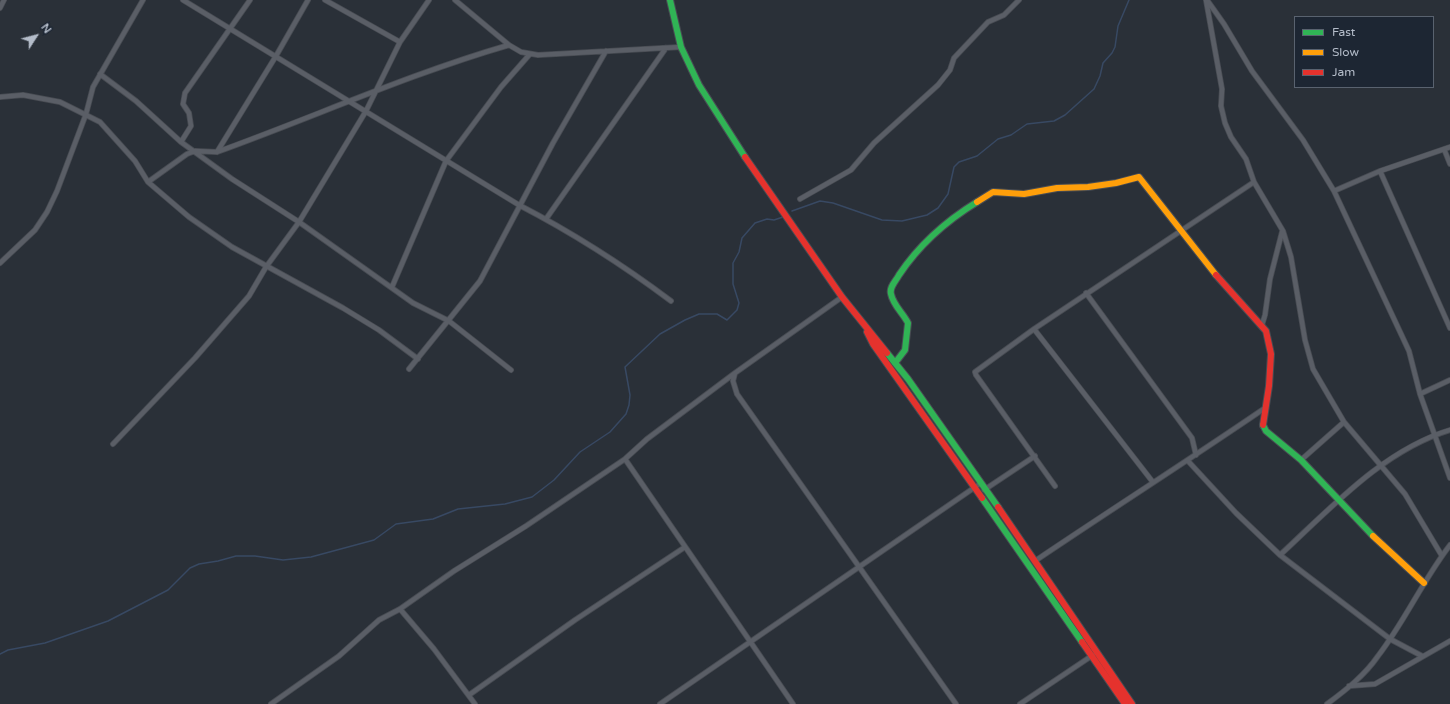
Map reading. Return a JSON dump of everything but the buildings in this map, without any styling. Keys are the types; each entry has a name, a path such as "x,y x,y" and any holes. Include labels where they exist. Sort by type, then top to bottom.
{"main road":[{"path":"670,0 681,47 709,103 842,297 863,325 896,363 1036,560 1132,704"},
{"path":"896,363 905,350 908,322 896,305 891,294 891,288 907,263 922,244 958,214 993,192 1024,194 1057,188 1088,187 1116,183 1139,176 1240,304 1262,325 1269,340 1271,354 1269,386 1263,426 1266,431 1301,460 1375,538 1424,582"},
{"path":"863,325 873,344 979,493 1124,704"}],"street":[{"path":"0,8 4,0"},
{"path":"0,263 35,230 47,212 57,191 86,114 92,87 143,0"},
{"path":"183,0 446,161 519,205 546,219 634,273 672,301"},
{"path":"181,142 191,126 189,113 183,104 185,93 250,0"},
{"path":"217,152 276,56 308,0"},
{"path":"325,0 400,42"},
{"path":"113,444 195,358 248,296 266,267 299,222 366,111 400,42 429,0"},
{"path":"455,0 509,45 521,52 530,54 538,55 681,47"},
{"path":"800,199 851,170 874,143 938,85 950,70 954,58 988,22 1004,15 1019,0"},
{"path":"1206,0 1221,81 1221,106 1225,123 1231,137 1246,159 1254,182 1283,231 1291,258 1305,340 1313,369 1344,422 1405,494 1442,556"},
{"path":"1206,0 1224,24 1252,71 1303,140 1334,191 1409,352 1420,394 1450,478"},
{"path":"148,182 187,154 195,151 217,152 478,54 509,45"},
{"path":"546,219 666,48"},
{"path":"409,369 480,281 502,241 519,205 606,51"},
{"path":"392,287 446,161 501,87 530,54"},
{"path":"100,74 136,100 181,142 232,179 299,222 414,303 449,321 511,370"},
{"path":"0,97 23,95 60,102 100,122 135,161 148,182 188,218 266,267 361,319 418,359"},
{"path":"1334,191 1380,171 1450,147"},
{"path":"1444,149 1450,164"},
{"path":"1380,171 1449,325"},
{"path":"1055,486 975,372 1086,293 1254,182"},
{"path":"1262,325 1266,315 1271,274 1283,231"},
{"path":"1086,293 1192,438 1196,455"},
{"path":"271,704 339,656 379,620 400,609 454,571 526,526 624,459 647,439 735,373 842,297"},
{"path":"1034,329 1152,481"},
{"path":"735,373 734,381 737,394 956,704"},
{"path":"1420,394 1450,380"},
{"path":"1036,560 1152,481 1188,461 1265,408"},
{"path":"1301,460 1344,422"},
{"path":"1280,555 1340,500 1388,459 1434,435 1450,430"},
{"path":"979,493 1034,456"},
{"path":"624,459 793,704"},
{"path":"1188,461 1236,513 1280,555 1390,639 1422,656"},
{"path":"660,704 981,483"},
{"path":"1327,704 1366,670 1390,639 1424,582 1450,545"},
{"path":"469,695 575,620 685,547"},
{"path":"400,609 475,704"},
{"path":"1349,686 1375,684 1450,641"},
{"path":"1020,704 1098,651"}],"waterway":[{"path":"792,211 820,201 833,203 882,220 902,221 927,215 938,208 948,194 954,167 959,162 977,156 998,139 1011,135 1027,124 1054,121 1065,115 1094,89 1100,76 1103,63 1115,47 1118,26 1129,0"},
{"path":"0,654 8,650 45,643 108,621 168,590 190,568 199,564 236,556 255,556 283,560 311,557 374,540 396,524 433,519 458,509 505,504 532,497 554,480 580,452 610,432 626,414 630,395 625,367 660,334 699,314 717,314 727,320 737,310 739,303 733,284 733,263 739,252 742,238 755,223 767,219 774,220 783,217"}],"traffic: fast":[{"path":"670,0 681,47 699,85 745,157"},
{"path":"895,363 905,350 908,323 892,298 892,286 915,254 934,234 977,202"},
{"path":"887,353 908,379 998,507"},
{"path":"1263,425 1266,431 1301,460 1373,536"},
{"path":"982,498 1082,642"}],"traffic: slow":[{"path":"977,202 993,192 1024,194 1057,188 1088,187 1116,183 1139,177 1216,275"},
{"path":"1373,536 1424,583"}],"traffic: jam":[{"path":"745,157 842,297 887,353"},
{"path":"1216,275 1266,331 1271,354 1269,386 1263,425"},
{"path":"867,332 873,344 982,498"},
{"path":"998,507 1132,704"},
{"path":"1082,642 1125,704"}]}
